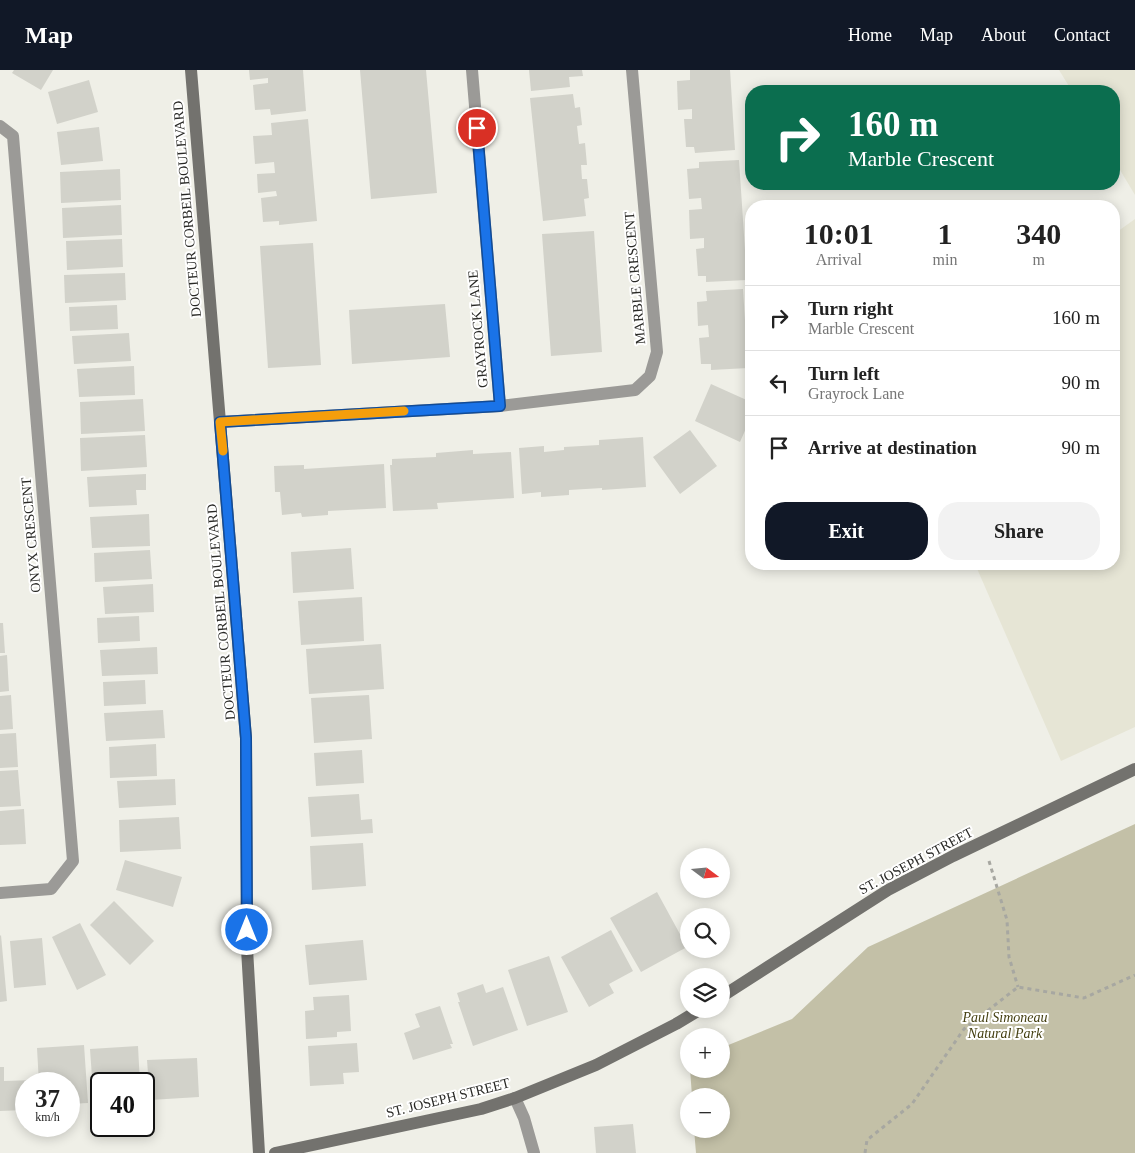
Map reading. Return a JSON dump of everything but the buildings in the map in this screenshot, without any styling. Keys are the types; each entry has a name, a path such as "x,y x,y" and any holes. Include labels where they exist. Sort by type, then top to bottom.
{"street":[{"name":"DOCTEUR CORBEIL BOULEVARD","path":"191,70 246,738 247,949 260,1153"},
{"name":"GRAYROCK LANE","path":"472,70 500,406"},
{"name":"MARBLE CRESCENT","path":"220,422 500,406 635,390 650,376 656,352 632,70"},
{"name":"ONYX CRESCENT","path":"0,126 13,136 73,861 51,889 0,893"},
{"name":"ST. JOSEPH STREET","path":"730,991 888,890 953,856 1135,770"},
{"name":"ST. JOSEPH STREET","path":"275,1153 480,1109 515,1098 596,1065 686,1018"},
{"path":"515,1098 524,1118 534,1153"}],"path":[{"path":"989,861 1007,920 1008,957 1018,987"},
{"path":"865,1153 867,1140 912,1104 964,1029 1018,987 1084,998 1135,975"}],"shaded area":[{"path":"1059,70 1135,70 1135,195 1120,170 1120,85 1068,85"},
{"path":"1135,219 1135,727 1061,761 978,570 1120,570 1120,230"}],"green space":[{"name":"Paul Simoneau Natural Park","path":"1135,824 1135,1153 696,1153 695,1138 730,1138 730,1088 691,1088 691,1078 730,1078 730,1044 792,1019 868,947"}],"slow traffic":[{"path":"223,451 220,422 404,411"}],"route":[{"path":"247,930 246,738 220,422 500,406 477,128"}]}
